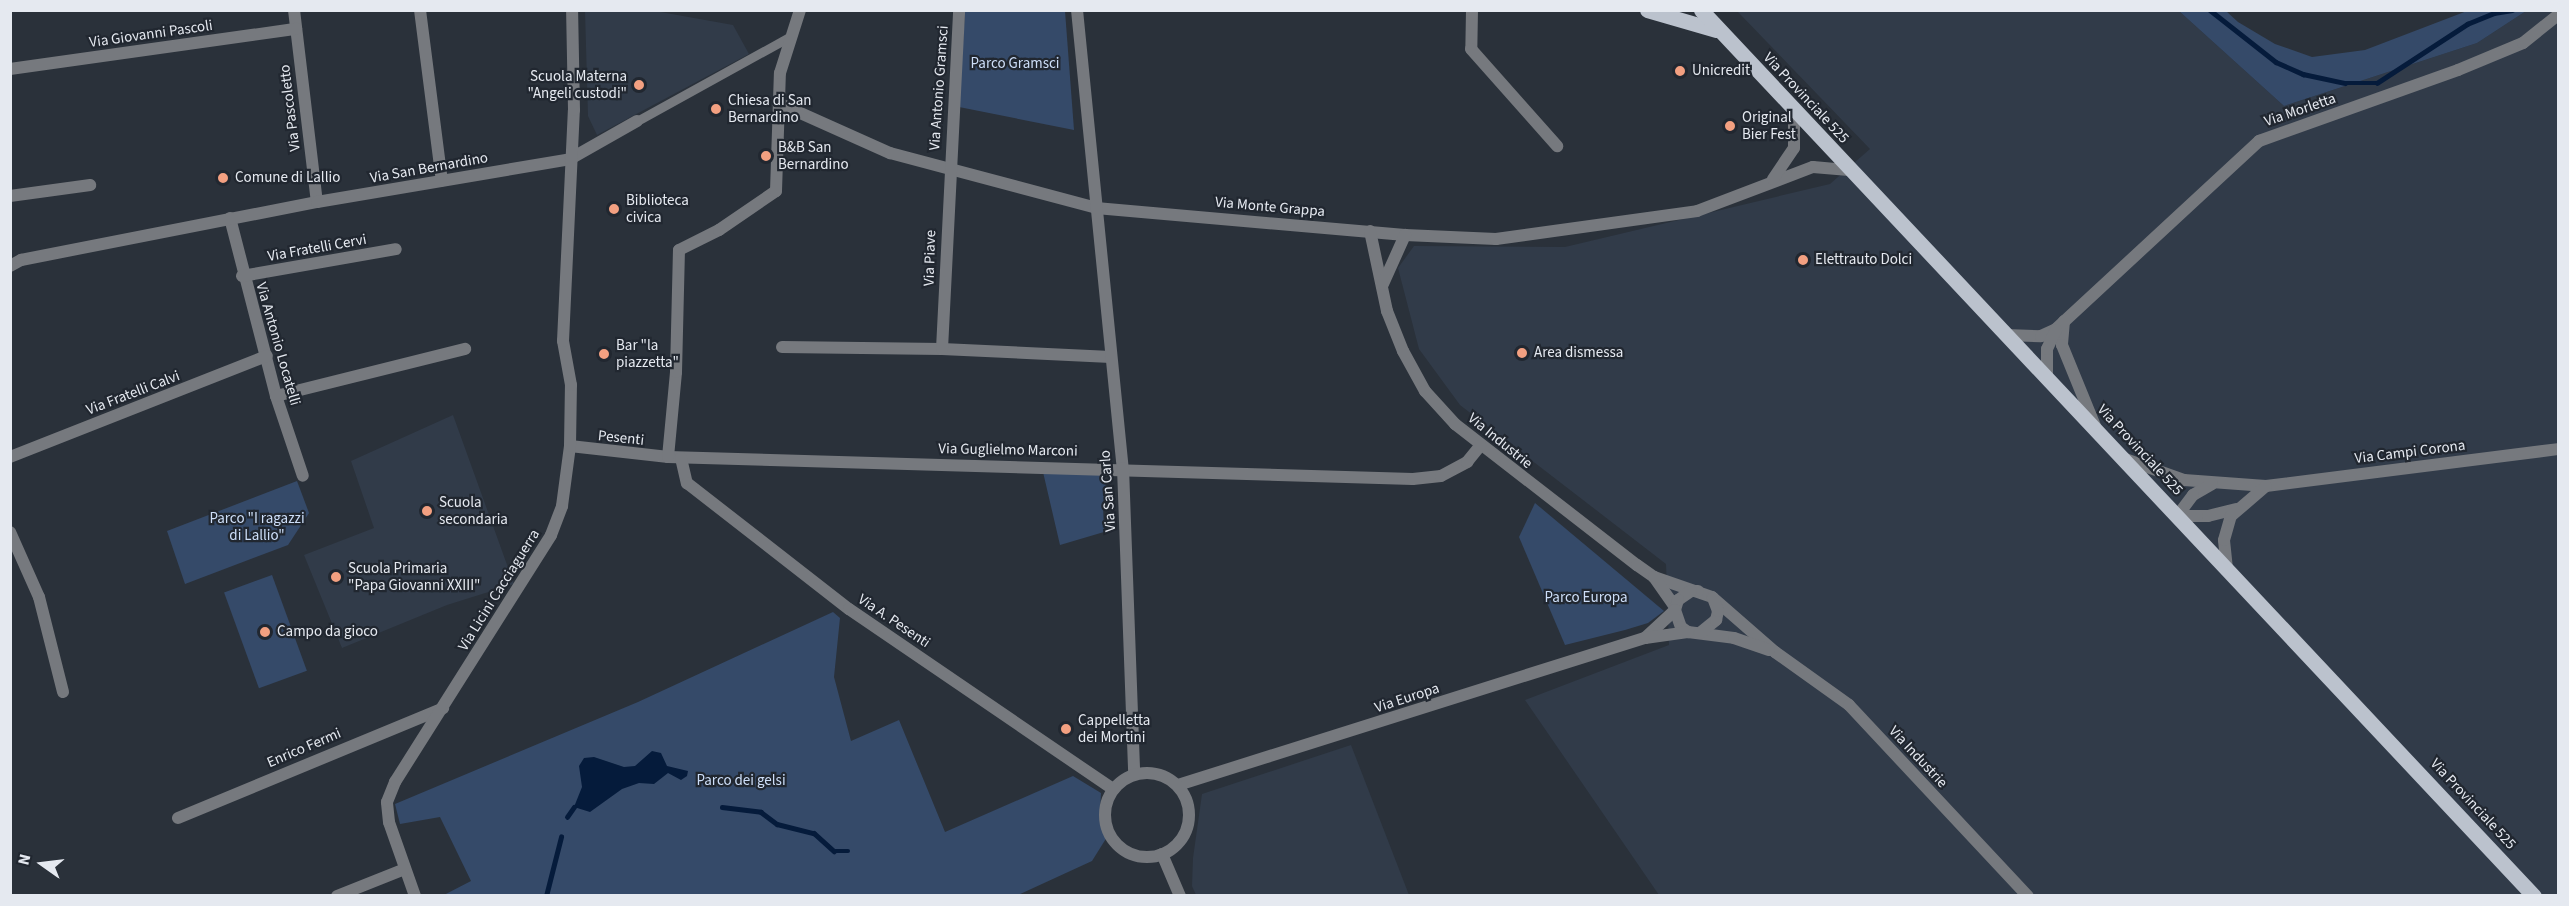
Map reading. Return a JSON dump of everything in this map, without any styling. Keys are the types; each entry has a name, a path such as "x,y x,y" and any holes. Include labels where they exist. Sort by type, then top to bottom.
{"main road":[{"path":"1637,10 1646,10 1719,31"},
{"name":"Via Provinciale 525","path":"1701,10 1794,113 2227,568 2534,896"}],"street":[{"name":"Via Pascoletto","path":"294,10 317,202"},
{"path":"420,10 442,181"},
{"name":"Via Licini Cacciaguerra","path":"415,896 405,869 387,802 395,782 551,535 562,506 570,446 571,386 563,341 574,110 572,10"},
{"path":"668,458 676,372 679,250 719,230 776,191 780,73 800,10"},
{"name":"Via Antonio Gramsci","path":"949,168 959,10"},
{"name":"Via San Carlo","path":"1077,10 1123,468 1134,774"},
{"path":"1472,10 1471,49 1557,146"},
{"name":"Via Morletta","path":"2006,336 2040,336 2060,325 2259,141 2479,61 2523,42 2558,12"},
{"name":"Via Giovanni Pascoli","path":"10,69 296,29"},
{"name":"Via San Bernardino","path":"10,266 21,260 230,218 570,159 791,36"},
{"name":"Via Monte Grappa","path":"778,103 890,153 1096,208 1406,235 1496,239 1697,211 1770,182"},
{"path":"1770,182 1782,170 1794,148 1794,113"},
{"path":"1770,182 1813,166 1849,170"},
{"name":"Via Piave","path":"942,349 949,168"},
{"path":"10,196 90,185"},
{"name":"Via Antonio Locatelli","path":"230,218 242,276 267,356 276,396 303,476"},
{"name":"Via Industrie","path":"1371,231 1386,311 1425,391 1480,446 1654,577 1707,594 1775,652 1849,705 2028,896"},
{"name":"Via Industrie","path":"1383,286 1395,251 1406,235"},
{"name":"Via Fratelli Cervi","path":"242,276 396,249"},
{"path":"2047,378 2047,349 2060,325"},
{"path":"2060,325 2062,345 2068,365 2098,432"},
{"path":"782,347 942,349 1112,357"},
{"path":"276,396 465,349"},
{"name":"Via Fratelli Calvi","path":"10,457 267,356"},
{"name":"Pesenti","path":"570,446 668,458"},
{"name":"Via Guglielmo Marconi","path":"668,458 1123,468 1413,479 1441,476 1467,462 1480,446"},
{"name":"Via Campi Corona","path":"2122,458 2184,480 2266,486 2559,449"},
{"name":"Via A. Pesenti","path":"681,458 687,483 849,609 1113,789"},
{"path":"2177,516 2199,489 2216,483"},
{"path":"2177,516 2208,516 2236,509 2266,486"},
{"path":"2227,568 2225,534 2236,509"},
{"path":"10,532 39,597 63,693"},
{"name":"Via Industrie","path":"1654,577 1675,609 1677,621 1694,633 1734,638 1775,652"},
{"path":"1675,609 1684,594 1707,594 1718,611 1716,620 1694,633"},
{"name":"Via Europa","path":"1645,638 1675,609"},
{"name":"Via Europa","path":"1178,785 1645,638 1694,633"},
{"name":"Enrico Fermi","path":"178,818 443,708"},
{"path":"1152,772 1178,785 1188,807 1189,821 1179,841 1162,854 1138,856 1117,845 1104,819 1113,789 1134,774 1152,772"},
{"path":"1162,854 1180,896"},
{"path":"337,896 405,869"}],"shaded area":[{"name":"Scuola Materna \"Angeli custodi\"","path":"585,11 655,11 733,25 749,54 597,135 588,116"},
{"path":"1737,11 2179,11 2284,106 2477,43 2526,11 2558,11 2558,895 1659,895 1525,700 1669,645 1666,564 1460,405 1419,349 1398,268 1414,246 1565,247 1830,184 1870,149"},
{"path":"453,415 514,584 447,605 342,648 304,555 374,528 351,461"},
{"path":"1351,745 1409,895 1196,895 1192,886 1193,858 1202,794"},
{"path":"652,751 661,753 667,766 688,771 687,776 681,780 668,773 654,784 639,783 622,789 590,812 574,807 582,787 579,766 584,758 594,757 624,767 635,766"}],"green space":[{"name":"Parco Gramsci","path":"965,11 1065,11 1074,130 959,107"},
{"path":"2179,11 2226,11 2238,22 2275,44 2312,57 2365,50 2467,11 2526,11 2477,43 2284,106"},
{"path":"1043,472 1100,475 1106,482 1108,504 1103,505 1104,532 1060,545"},
{"name":"Parco \"I ragazzi di Lallio\"","path":"297,481 309,513 288,545 185,584 167,531"},
{"name":"Parco Europa","path":"1535,503 1664,611 1648,623 1565,645 1519,537"},
{"name":"Campo da gioco","path":"272,575 307,671 259,688 224,592"},
{"name":"Parco dei gelsi","path":"833,612 840,618 834,677 851,741 899,720 945,832 1073,776 1101,793 1100,813 1107,837 1092,861 1018,895 442,896 471,881 440,817 400,824 395,804 638,702"}],"waterway":[{"path":"2210,10 2276,62 2303,74 2345,83 2377,83 2467,24 2494,13 2512,10"},
{"path":"567,817 574,807"},
{"path":"722,807 761,812 777,824 814,833 834,851 848,851"},
{"path":"546,896 561,837"}],"place":[{"name":"Unicredit","path":"1680,71"},
{"name":"Scuola Materna \"Angeli custodi\"","path":"639,85"},
{"name":"Chiesa di San Bernardino","path":"716,109"},
{"name":"Original Bier Fest","path":"1730,126"},
{"name":"B&B San Bernardino","path":"766,156"},
{"name":"Comune di Lallio","path":"223,178"},
{"name":"Biblioteca civica","path":"614,209"},
{"name":"Elettrauto Dolci","path":"1803,260"},
{"name":"Area dismessa","path":"1522,353"},
{"name":"Bar \"la piazzetta\"","path":"604,354"},
{"name":"Scuola secondaria","path":"427,511"},
{"name":"Scuola Primaria \"Papa Giovanni XXIII\"","path":"336,577"},
{"name":"Campo da gioco","path":"265,632"},
{"name":"Cappelletta dei Mortini","path":"1066,729"}]}
